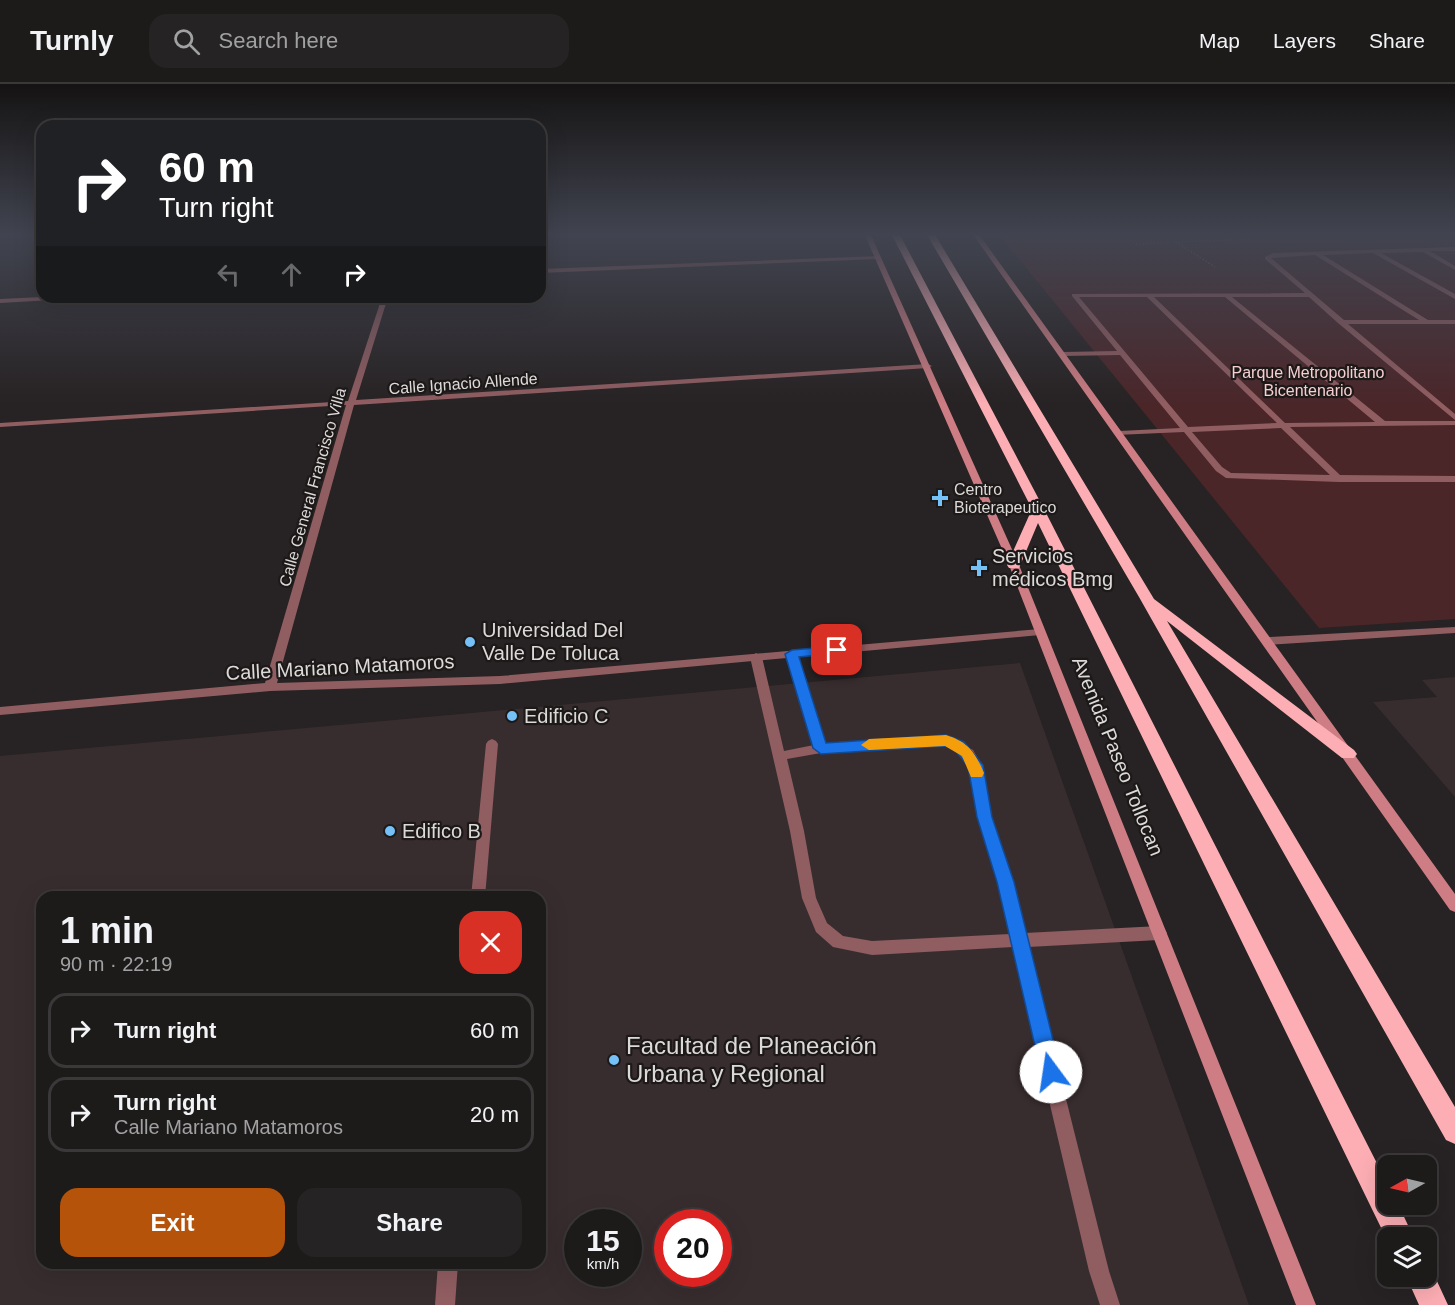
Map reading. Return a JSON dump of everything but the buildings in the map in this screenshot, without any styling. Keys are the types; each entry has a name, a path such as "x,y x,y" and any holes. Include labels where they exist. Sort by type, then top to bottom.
{"highway":[{"name":"Avenida Paseo Tollocan","path":"925,290 1038,509 1395,1227"},
{"path":"964,290 1146,597 1455,1131"},
{"path":"1014,565 1038,509"},
{"path":"1146,597 1348,754"},
{"path":"1425,1287 1434,1305"}],"main road":[{"name":"Avenida Paseo Tollocan","path":"892,290 1014,565 1306,1305"},
{"path":"1016,290 1455,906"}],"street":[{"path":"1302,290 1455,418"},
{"path":"1375,290 1427,322"},
{"path":"1148,294 1339,478"},
{"path":"1225,294 1382,423"},
{"path":"1308,295 1074,295 1219,469 1229,476 1455,479"},
{"path":"0,301 36,299"},
{"name":"Calle General Francisco Villa","path":"270,687 351,404 383,303"},
{"path":"1340,322 1455,322"},
{"path":"1062,354 1122,353"},
{"name":"Calle Ignacio Allende","path":"0,424 351,404 928,366"},
{"path":"1119,433 1284,425 1455,423"},
{"path":"1268,641 1455,630"},
{"name":"Calle Mariano Matamoros","path":"0,711 270,687 499,683 1040,632"},
{"path":"792,654 821,748"},
{"path":"756,657 780,756 809,898 821,927 839,942 872,948 1159,933"},
{"path":"780,756 821,748 932,740 946,741 959,746 968,753 975,765 985,817 1005,882 1099,1271 1110,1305"},
{"path":"479,891 492,744"},
{"path":"445,1305 448,1269"}],"shaded area":[{"path":"1020,663 1249,1305 0,1305 0,756"},
{"path":"1455,677 1455,797 1373,702 1437,697 1422,680"}],"green space":[{"name":"Parque Metropolitano Bicentenario","path":"1044,290 1455,290 1455,619 1319,628"}],"slow traffic":[{"path":"869,745 946,741 959,746 968,753 977,773"}],"place":[{"name":"Centro Bioterapeutico","path":"940,498"},
{"name":"Servicios médicos Bmg","path":"979,568"},
{"name":"Universidad Del Valle De Toluca","path":"470,642"},
{"name":"Edificio C","path":"512,716"},
{"name":"Edifico B","path":"390,831"},
{"name":"Facultad de Planeación Urbana y Regional","path":"614,1060"}],"route":[{"path":"837,650 792,654 821,748 946,741 959,746 968,753 975,765 985,817 1005,882 1051,1072"}]}
